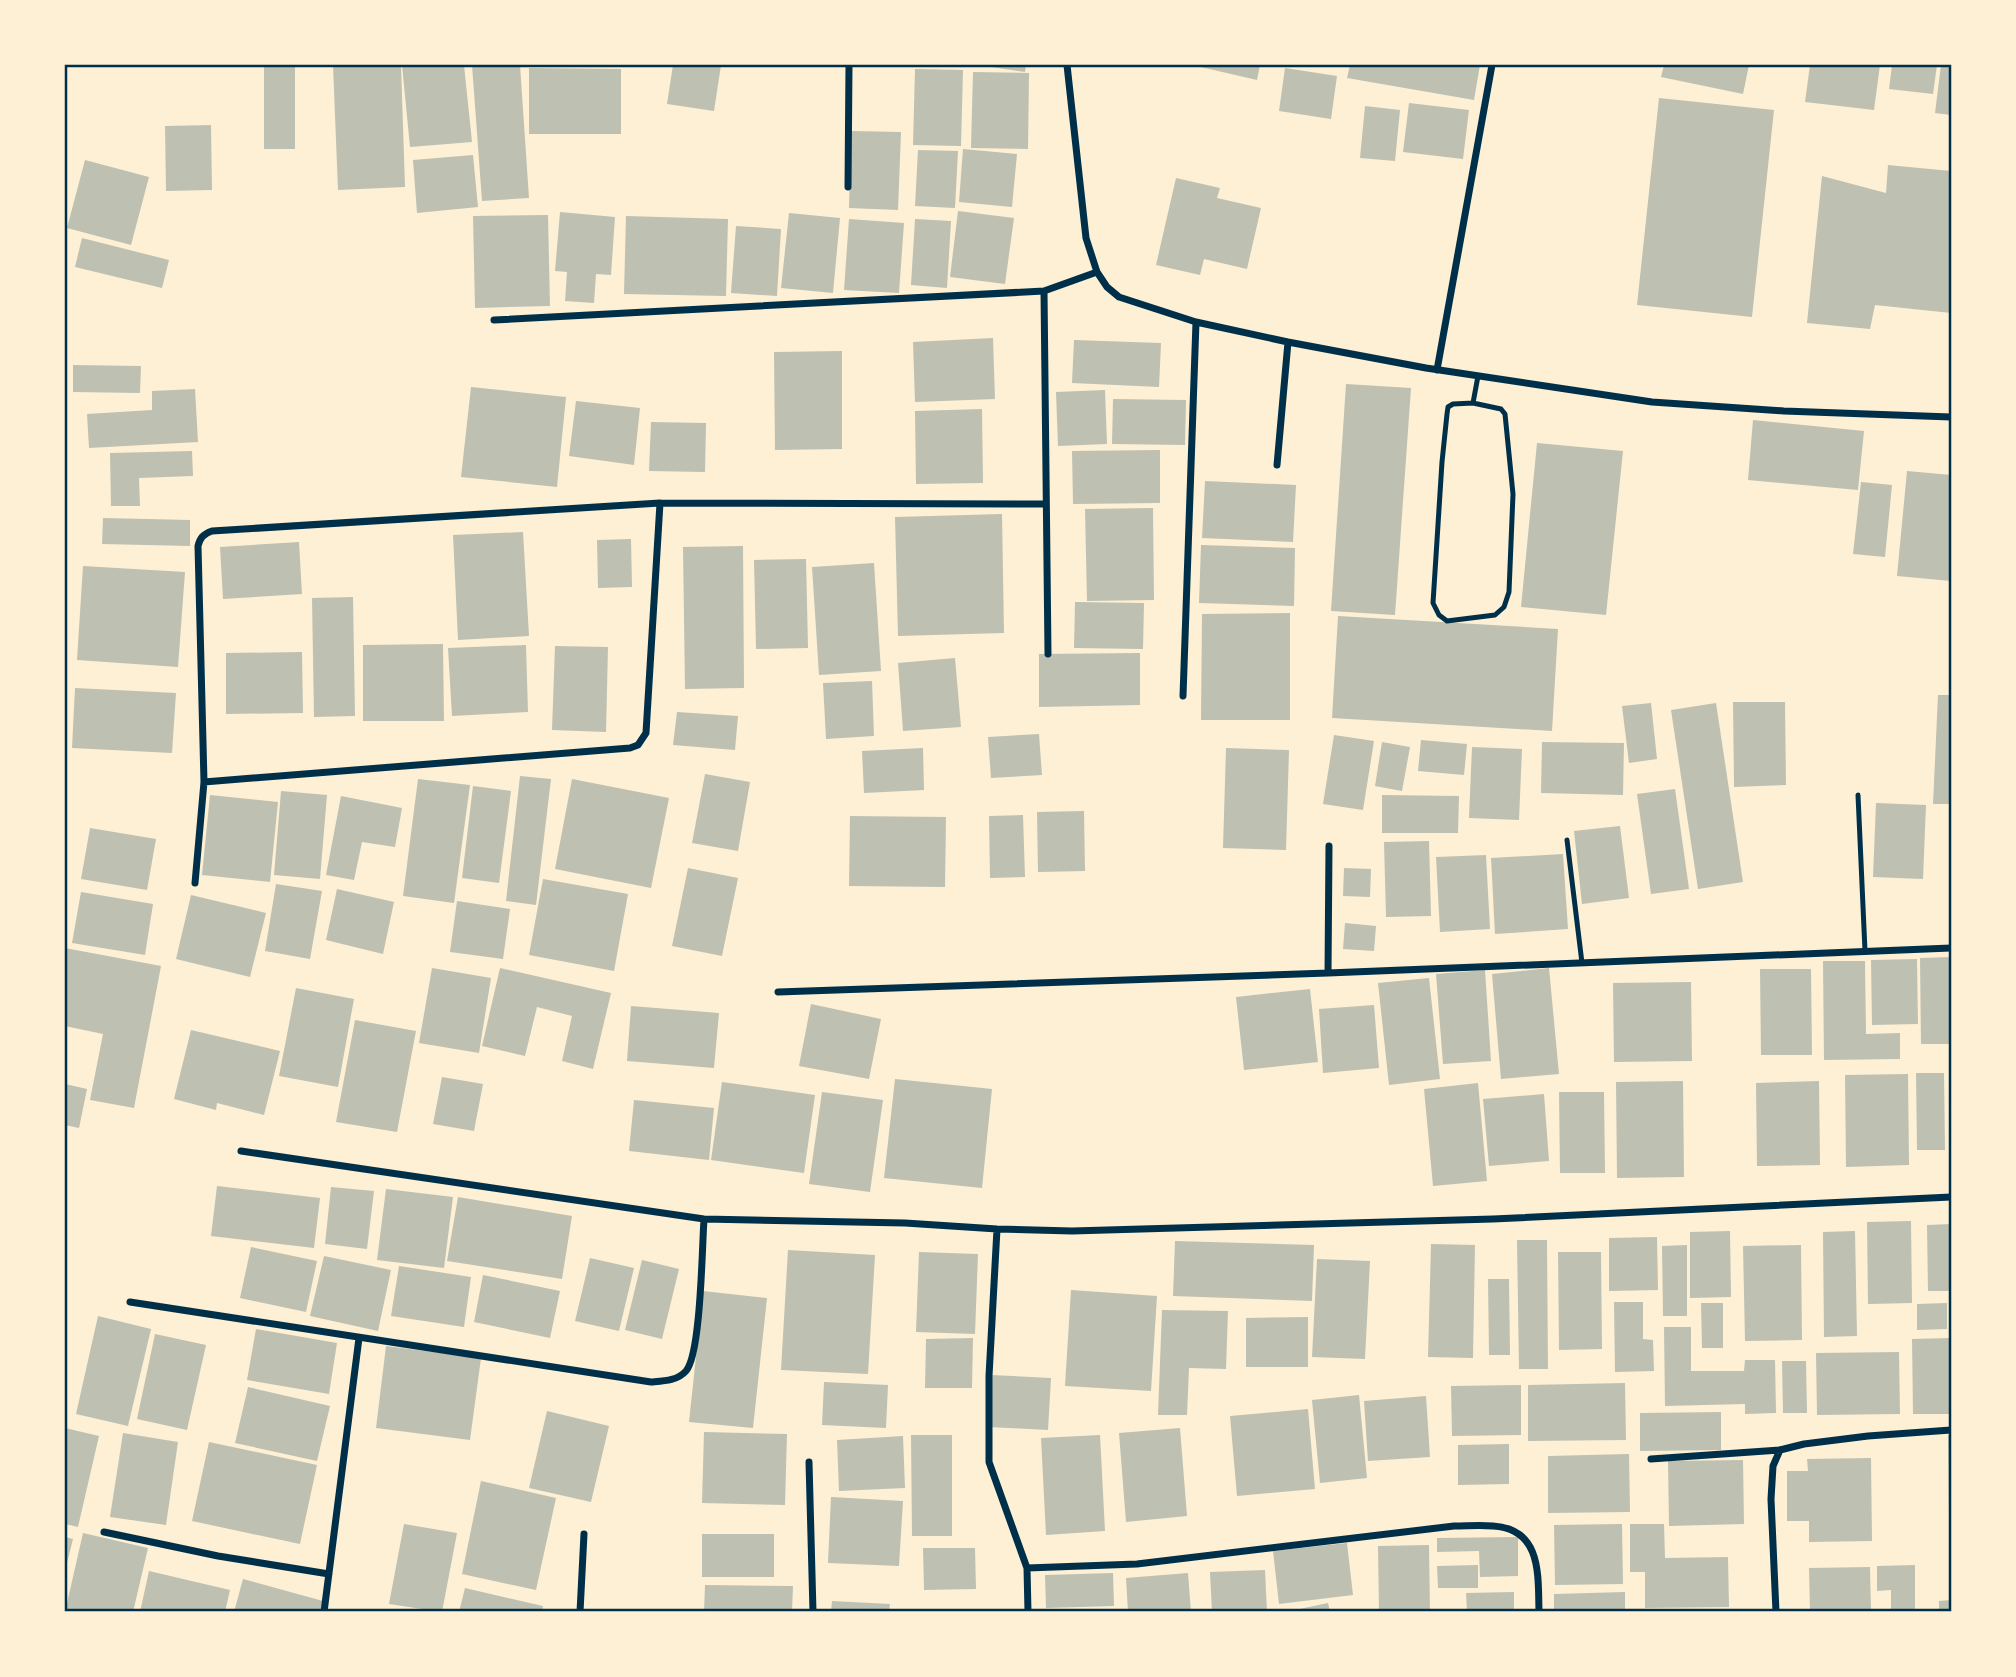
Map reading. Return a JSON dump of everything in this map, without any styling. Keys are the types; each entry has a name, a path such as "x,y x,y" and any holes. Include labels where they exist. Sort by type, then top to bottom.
{"street":[{"path":"849,65 849,187"},
{"path":"1067,65 1086,238 1097,272 1107,287 1119,297 1196,322 1288,342 1437,370 1652,402 1784,411 1951,417"},
{"path":"1437,370 1492,65"},
{"path":"494,320 1044,291 1097,272"},
{"path":"1044,291 1048,654"},
{"path":"1183,696 1196,322"},
{"path":"1277,465 1288,342"},
{"path":"195,883 204,782 198,547 199,541 206,533 660,503 1046,504"},
{"path":"204,782 630,748 638,745 646,733 660,503"},
{"path":"1328,973 1329,846"},
{"path":"778,992 1951,948"},
{"path":"241,1151 704,1219 905,1223 997,1229 1072,1231 1493,1219 1951,1197"},
{"path":"130,1302 651,1382 672,1380 685,1373 692,1362 704,1219"},
{"path":"997,1229 989,1376 989,1461 1027,1568 1028,1612"},
{"path":"324,1612 359,1338"},
{"path":"1651,1459 1780,1450 1804,1444 1868,1436 1951,1430"},
{"path":"1776,1612 1771,1499 1773,1466 1780,1450"},
{"path":"809,1462 813,1612"},
{"path":"1027,1568 1137,1564 1454,1527 1494,1525 1521,1534 1533,1549 1538,1576 1539,1612"},
{"path":"104,1532 218,1556 329,1574"},
{"path":"580,1612 584,1534"}],"lane":[{"path":"1472,403 1478,376"},
{"path":"1472,403 1501,409 1505,414 1513,494 1509,592 1504,607 1495,615 1447,621 1439,615 1433,603 1447,414 1448,407 1453,404 1472,403"},
{"path":"1858,794 1864,951"},
{"path":"1567,841 1582,963"}],"building":[{"path":"264,65 295,65 295,149 264,149"},
{"path":"333,65 401,65 405,187 338,190"},
{"path":"402,65 464,65 472,142 410,147"},
{"path":"472,65 520,65 529,198 482,201"},
{"path":"673,65 721,65 714,111 667,104"},
{"path":"984,65 1026,65 1025,72"},
{"path":"1192,65 1260,65 1257,80"},
{"path":"1350,65 1480,65 1474,100 1347,78"},
{"path":"1664,65 1749,65 1743,94 1661,77"},
{"path":"1810,65 1880,65 1874,110 1805,102"},
{"path":"1892,65 1937,65 1933,94 1889,89"},
{"path":"1941,65 1951,67 1951,115 1935,113"},
{"path":"529,68 621,69 621,134 529,134"},
{"path":"1285,68 1337,76 1331,119 1279,111"},
{"path":"915,69 963,70 961,146 913,145"},
{"path":"973,72 1029,73 1028,149 971,148"},
{"path":"1659,98 1774,110 1752,317 1637,305"},
{"path":"1409,103 1469,110 1463,159 1403,152"},
{"path":"1365,106 1400,110 1395,161 1360,158"},
{"path":"211,125 212,190 166,191 165,126"},
{"path":"851,131 901,132 898,210 849,208"},
{"path":"963,149 1017,154 1012,207 959,202"},
{"path":"918,150 958,151 955,208 915,206"},
{"path":"473,155 478,207 417,213 413,160"},
{"path":"85,160 149,177 131,245 67,228"},
{"path":"1888,165 1951,171 1951,313 1875,305 1870,329 1807,323 1822,176 1886,193"},
{"path":"1176,178 1220,188 1217,198 1261,208 1247,269 1204,259 1200,275 1156,265"},
{"path":"958,211 1014,218 1005,284 950,277"},
{"path":"560,212 615,217 611,275 596,274 594,303 565,301 567,272 555,271"},
{"path":"789,213 840,218 833,293 781,288"},
{"path":"548,215 550,306 475,308 473,216"},
{"path":"626,216 728,219 726,296 624,294"},
{"path":"849,219 904,223 899,293 844,290"},
{"path":"915,219 951,221 947,288 911,285"},
{"path":"736,226 781,229 777,296 731,293"},
{"path":"82,238 169,260 162,288 75,267"},
{"path":"993,338 995,399 915,402 913,342"},
{"path":"1074,340 1161,343 1159,387 1072,383"},
{"path":"842,351 842,449 775,450 774,352"},
{"path":"73,365 141,366 140,393 73,392"},
{"path":"1346,384 1411,388 1395,615 1331,611"},
{"path":"471,387 566,397 557,487 461,477"},
{"path":"195,389 198,442 89,448 87,414 152,410 152,391"},
{"path":"1105,390 1107,444 1058,446 1056,392"},
{"path":"1113,399 1186,400 1185,445 1112,444"},
{"path":"576,401 640,408 634,465 569,456"},
{"path":"982,409 983,483 916,484 915,411"},
{"path":"1753,420 1864,431 1858,490 1748,480"},
{"path":"651,422 706,423 705,472 649,471"},
{"path":"1537,443 1623,451 1606,615 1521,607"},
{"path":"1160,450 1160,503 1073,504 1072,451"},
{"path":"192,451 193,476 139,478 140,506 111,506 110,453"},
{"path":"1907,471 1951,475 1951,581 1897,576"},
{"path":"1205,481 1296,485 1293,542 1202,538"},
{"path":"1861,482 1892,485 1885,557 1853,554"},
{"path":"1153,508 1154,600 1087,601 1085,509"},
{"path":"1002,514 1004,633 898,636 895,517"},
{"path":"103,518 190,520 190,546 102,544"},
{"path":"523,532 529,636 458,640 453,535"},
{"path":"631,539 632,587 598,588 597,540"},
{"path":"299,542 302,594 223,599 220,547"},
{"path":"1201,545 1295,548 1294,606 1199,603"},
{"path":"743,546 744,688 685,689 683,547"},
{"path":"806,559 808,648 756,649 754,560"},
{"path":"874,563 881,671 819,675 812,567"},
{"path":"83,566 185,572 178,667 77,660"},
{"path":"353,597 355,716 314,717 312,598"},
{"path":"1075,602 1144,603 1143,649 1074,648"},
{"path":"1290,613 1290,720 1201,720 1202,614"},
{"path":"1338,616 1558,629 1552,731 1332,718"},
{"path":"443,644 444,721 363,721 363,645"},
{"path":"526,645 528,712 452,716 448,648"},
{"path":"555,646 608,647 606,732 552,730"},
{"path":"302,652 303,713 226,714 226,653"},
{"path":"1140,653 1140,705 1039,707 1039,654"},
{"path":"955,658 961,727 903,731 898,663"},
{"path":"872,681 874,736 826,739 823,683"},
{"path":"75,688 176,693 172,753 72,748"},
{"path":"1938,695 1951,695 1951,804 1933,804"},
{"path":"1733,702 1785,702 1786,785 1734,787"},
{"path":"1651,703 1657,759 1629,763 1622,706"},
{"path":"1716,703 1743,882 1698,889 1671,710"},
{"path":"677,712 738,716 735,750 673,745"},
{"path":"1039,734 1042,775 991,778 988,737"},
{"path":"1334,735 1374,741 1363,810 1323,804"},
{"path":"1421,740 1467,744 1464,775 1418,771"},
{"path":"1382,742 1410,747 1402,791 1375,786"},
{"path":"1542,742 1624,743 1623,795 1541,793"},
{"path":"1472,747 1522,749 1519,820 1469,818"},
{"path":"923,748 924,790 864,793 862,751"},
{"path":"1226,748 1289,750 1286,850 1223,848"},
{"path":"705,774 750,782 738,851 692,843"},
{"path":"520,776 551,779 536,905 506,901"},
{"path":"418,779 470,785 454,903 403,896"},
{"path":"572,779 669,798 651,888 555,869"},
{"path":"473,786 511,791 499,883 462,878"},
{"path":"1675,789 1689,889 1651,894 1637,794"},
{"path":"281,791 327,795 320,879 274,875"},
{"path":"210,795 278,802 270,882 202,875"},
{"path":"1382,795 1459,796 1458,833 1382,833"},
{"path":"341,796 402,808 395,847 362,842 354,880 326,875"},
{"path":"1876,803 1926,805 1923,879 1873,877"},
{"path":"1084,811 1085,871 1038,872 1037,812"},
{"path":"1023,815 1025,877 990,878 989,816"},
{"path":"850,816 946,817 945,887 849,886"},
{"path":"1620,826 1629,898 1582,904 1574,831"},
{"path":"90,828 156,839 147,890 81,879"},
{"path":"1429,841 1431,916 1386,917 1384,842"},
{"path":"1563,854 1568,929 1495,934 1491,858"},
{"path":"1486,855 1490,929 1440,932 1436,857"},
{"path":"688,868 738,878 722,956 672,946"},
{"path":"1344,868 1371,869 1370,897 1343,896"},
{"path":"543,879 628,894 614,971 529,955"},
{"path":"276,884 322,891 310,959 265,951"},
{"path":"337,889 394,902 383,954 326,940"},
{"path":"81,892 153,904 145,955 72,943"},
{"path":"191,895 266,913 250,977 176,959"},
{"path":"457,901 510,909 503,959 450,952"},
{"path":"1345,923 1376,926 1374,951 1343,949"},
{"path":"65,948 161,966 134,1108 90,1100 103,1034 65,1026"},
{"path":"1951,957 1951,1044 1921,1044 1920,958"},
{"path":"1917,959 1918,1024 1872,1025 1871,960"},
{"path":"1823,961 1865,961 1866,1034 1900,1033 1900,1059 1824,1060"},
{"path":"432,968 491,978 479,1053 419,1043"},
{"path":"500,968 611,993 593,1069 562,1061 572,1016 537,1007 525,1056 482,1046"},
{"path":"1549,968 1559,1074 1501,1079 1492,974"},
{"path":"1760,969 1811,969 1812,1055 1761,1055"},
{"path":"1485,970 1491,1061 1443,1064 1436,974"},
{"path":"1429,978 1440,1079 1389,1085 1378,983"},
{"path":"1691,982 1692,1061 1614,1062 1613,983"},
{"path":"296,988 354,999 338,1087 279,1076"},
{"path":"1310,989 1318,1062 1244,1070 1236,997"},
{"path":"811,1004 881,1019 869,1079 799,1066"},
{"path":"1374,1005 1379,1068 1323,1073 1319,1009"},
{"path":"631,1006 719,1013 714,1068 627,1061"},
{"path":"355,1020 416,1031 397,1132 336,1122"},
{"path":"191,1030 280,1051 264,1115 217,1103 216,1110 174,1099"},
{"path":"1916,1073 1944,1073 1945,1150 1917,1150"},
{"path":"1908,1074 1909,1165 1846,1167 1845,1075"},
{"path":"442,1077 483,1084 474,1131 433,1124"},
{"path":"895,1079 992,1089 982,1188 884,1178"},
{"path":"1683,1081 1684,1177 1617,1178 1616,1082"},
{"path":"1819,1081 1820,1165 1757,1166 1756,1083"},
{"path":"722,1082 815,1095 804,1173 711,1160"},
{"path":"1478,1083 1487,1181 1433,1186 1424,1089"},
{"path":"65,1084 87,1089 79,1128 65,1125"},
{"path":"822,1092 883,1100 870,1192 809,1184"},
{"path":"1559,1092 1604,1092 1605,1173 1560,1173"},
{"path":"1544,1094 1549,1161 1489,1166 1483,1099"},
{"path":"634,1100 714,1108 709,1160 629,1151"},
{"path":"217,1186 320,1198 314,1248 211,1236"},
{"path":"331,1187 374,1191 367,1249 325,1244"},
{"path":"386,1189 453,1197 444,1268 377,1260"},
{"path":"458,1197 572,1216 562,1279 447,1261"},
{"path":"1911,1221 1912,1303 1868,1304 1867,1222"},
{"path":"1951,1224 1951,1291 1928,1291 1927,1225"},
{"path":"1730,1231 1731,1297 1690,1298 1690,1232"},
{"path":"1855,1231 1857,1336 1824,1337 1823,1232"},
{"path":"1657,1237 1658,1290 1609,1291 1609,1238"},
{"path":"1517,1240 1547,1240 1548,1369 1519,1369"},
{"path":"1175,1241 1314,1245 1312,1301 1173,1296"},
{"path":"1431,1244 1475,1245 1473,1358 1428,1357"},
{"path":"1687,1245 1687,1316 1663,1316 1662,1246"},
{"path":"1801,1245 1802,1340 1745,1341 1743,1246"},
{"path":"251,1247 317,1261 306,1312 240,1298"},
{"path":"788,1250 875,1255 868,1374 781,1370"},
{"path":"919,1252 978,1254 975,1334 916,1332"},
{"path":"1558,1252 1601,1252 1602,1349 1559,1350"},
{"path":"324,1256 391,1270 378,1331 310,1316"},
{"path":"590,1258 634,1268 619,1331 575,1321"},
{"path":"1317,1259 1370,1261 1365,1359 1312,1357"},
{"path":"642,1260 679,1269 662,1339 625,1330"},
{"path":"399,1266 471,1277 464,1327 391,1316"},
{"path":"483,1275 560,1291 550,1338 474,1322"},
{"path":"1488,1279 1509,1279 1510,1355 1489,1355"},
{"path":"1071,1290 1157,1296 1151,1391 1065,1386"},
{"path":"703,1291 767,1298 753,1428 689,1422"},
{"path":"1614,1302 1643,1302 1643,1339 1653,1340 1654,1371 1615,1372"},
{"path":"1701,1303 1723,1303 1723,1348 1702,1348"},
{"path":"1947,1303 1947,1329 1917,1330 1917,1304"},
{"path":"1162,1310 1228,1311 1226,1369 1189,1368 1187,1415 1158,1415"},
{"path":"98,1316 151,1329 128,1426 76,1414"},
{"path":"1308,1317 1308,1367 1246,1367 1246,1318"},
{"path":"1664,1327 1691,1327 1691,1371 1744,1371 1745,1360 1775,1360 1776,1413 1745,1414 1745,1404 1665,1406"},
{"path":"256,1329 337,1343 329,1394 247,1380"},
{"path":"155,1334 206,1345 187,1430 137,1419"},
{"path":"973,1338 972,1388 925,1388 926,1339"},
{"path":"1951,1338 1951,1414 1913,1414 1912,1339"},
{"path":"386,1346 481,1358 470,1440 376,1428"},
{"path":"1899,1352 1900,1414 1817,1415 1816,1353"},
{"path":"1782,1361 1806,1361 1807,1413 1783,1413"},
{"path":"991,1375 1051,1378 1048,1430 989,1427"},
{"path":"824,1382 888,1385 886,1428 822,1425"},
{"path":"1625,1383 1626,1440 1528,1441 1528,1385"},
{"path":"1521,1385 1521,1435 1452,1436 1451,1386"},
{"path":"248,1387 330,1406 317,1461 235,1443"},
{"path":"1359,1395 1367,1478 1320,1483 1312,1400"},
{"path":"1426,1396 1430,1457 1368,1461 1364,1401"},
{"path":"1308,1409 1315,1489 1237,1496 1230,1416"},
{"path":"547,1411 609,1426 591,1502 529,1488"},
{"path":"1721,1412 1721,1450 1640,1451 1640,1413"},
{"path":"65,1428 99,1436 78,1527 65,1524"},
{"path":"1180,1428 1187,1516 1126,1522 1119,1433"},
{"path":"704,1432 787,1434 785,1505 702,1503"},
{"path":"123,1433 178,1442 166,1525 110,1517"},
{"path":"911,1435 952,1435 952,1536 912,1536"},
{"path":"1100,1435 1105,1531 1046,1535 1041,1438"},
{"path":"1948,1435 1951,1435 1951,1519 1949,1519"},
{"path":"903,1436 905,1488 839,1491 837,1440"},
{"path":"209,1442 317,1465 300,1544 192,1521"},
{"path":"1509,1444 1509,1484 1458,1485 1458,1445"},
{"path":"1629,1454 1630,1512 1548,1513 1548,1456"},
{"path":"1871,1458 1872,1541 1809,1542 1809,1521 1787,1521 1787,1471 1808,1471 1807,1459"},
{"path":"1743,1460 1744,1524 1669,1526 1668,1461"},
{"path":"481,1481 556,1498 536,1590 462,1574"},
{"path":"831,1497 903,1501 899,1566 828,1563"},
{"path":"404,1524 457,1533 442,1612 389,1604"},
{"path":"1622,1524 1623,1584 1555,1585 1554,1525"},
{"path":"1630,1524 1664,1524 1665,1558 1728,1557 1729,1607 1645,1608 1645,1572 1630,1572"},
{"path":"83,1533 148,1548 133,1612 65,1612"},
{"path":"702,1534 774,1534 774,1577 702,1577"},
{"path":"65,1537 73,1539 66,1567 65,1567"},
{"path":"1518,1537 1518,1576 1480,1577 1479,1551 1437,1552 1437,1538"},
{"path":"1347,1543 1353,1595 1279,1604 1273,1551"},
{"path":"1429,1545 1430,1612 1379,1612 1378,1546"},
{"path":"923,1548 975,1548 976,1589 924,1590"},
{"path":"1478,1565 1478,1588 1438,1588 1437,1566"},
{"path":"1915,1565 1915,1609 1891,1609 1891,1590 1877,1591 1877,1566"},
{"path":"1870,1567 1871,1612 1810,1612 1809,1568"},
{"path":"1265,1570 1267,1612 1212,1612 1210,1572"},
{"path":"149,1571 230,1590 225,1612 140,1612"},
{"path":"1113,1573 1114,1606 1046,1608 1045,1575"},
{"path":"1188,1573 1191,1612 1128,1612 1126,1578"},
{"path":"243,1579 323,1601 320,1612 234,1612"},
{"path":"705,1585 793,1586 792,1612 704,1612"},
{"path":"465,1588 543,1606 542,1612 459,1612"},
{"path":"1514,1592 1514,1612 1467,1612 1466,1593"},
{"path":"1625,1592 1625,1612 1554,1612 1554,1594"},
{"path":"1951,1600 1951,1612 1939,1612 1939,1601"},
{"path":"832,1601 890,1604 889,1612 831,1612"},
{"path":"1328,1603 1330,1612 1290,1612 1290,1611"}]}
